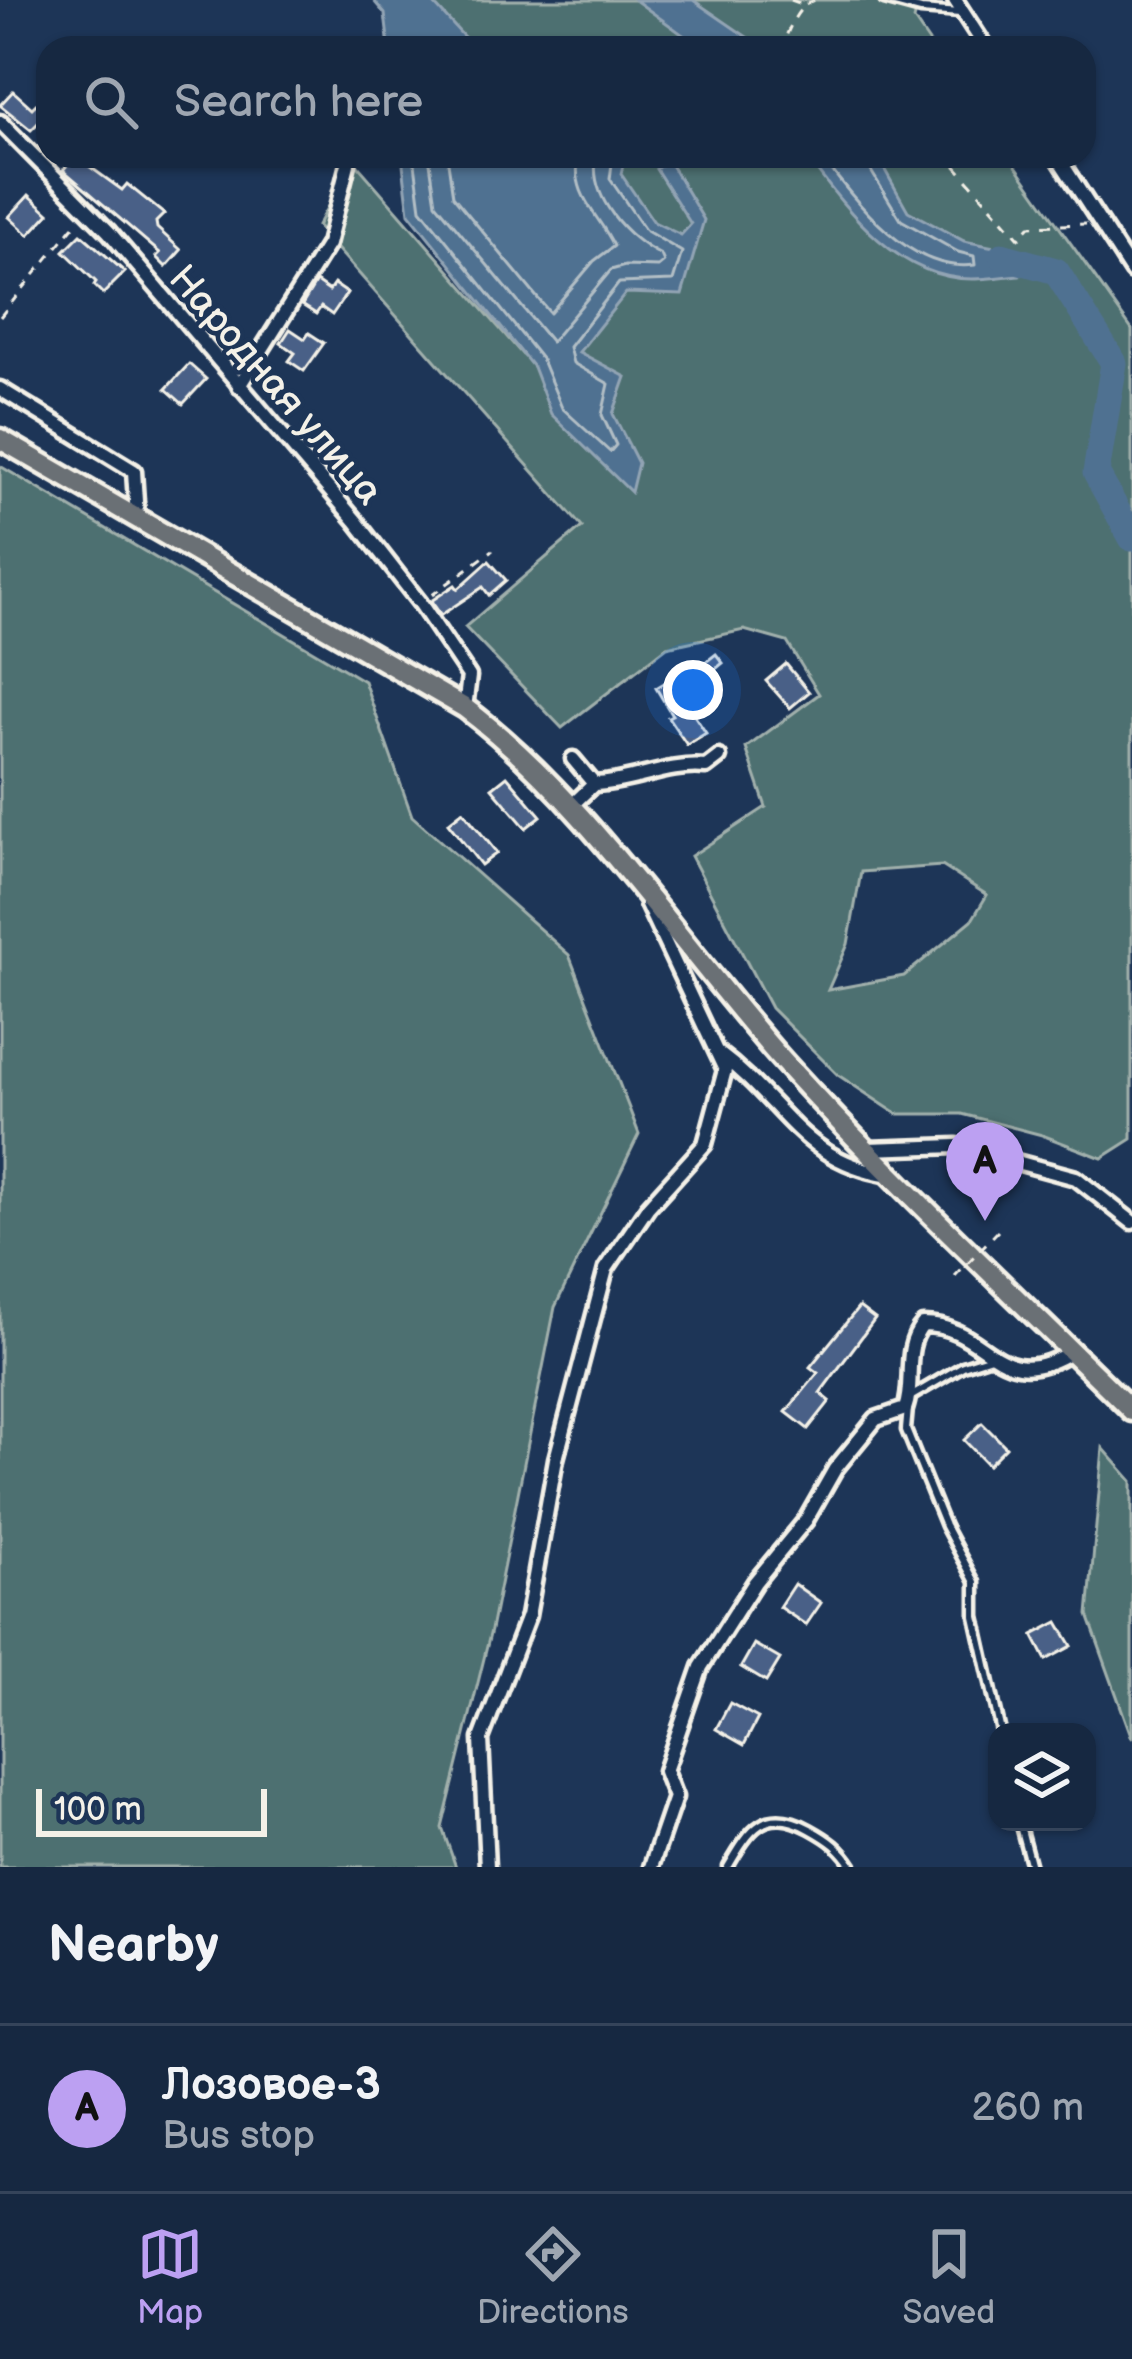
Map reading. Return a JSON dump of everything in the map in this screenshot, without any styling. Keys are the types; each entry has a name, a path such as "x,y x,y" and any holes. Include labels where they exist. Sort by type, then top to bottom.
{"main road":[{"path":"0,439 465,708 499,734 570,807 783,1060 1132,1411"}],"street":[{"path":"955,0 978,36"},
{"name":"Народная улица","path":"0,122 36,158"},
{"name":"Народная улица","path":"45,168 356,521 420,603 469,676 465,708"},
{"path":"239,386 328,244 347,168"},
{"path":"1065,168 1132,272"},
{"path":"0,389 134,471 137,517"},
{"path":"570,807 594,784 617,783 687,765 706,767 719,758"},
{"path":"573,759 594,784"},
{"path":"487,1867 482,1739 528,1616 556,1459 606,1269 648,1207 705,1144 725,1070 642,892"},
{"path":"716,1051 746,1073 810,1143 830,1158 858,1170 894,1175"},
{"path":"868,1149 957,1146 1076,1178 1132,1222"},
{"path":"651,1867 675,1798 665,1771 701,1667 755,1582 806,1520 835,1468 876,1419 905,1409 915,1334 923,1325 940,1325 994,1356 1030,1368 1042,1368 1072,1351"}],"lane":[{"path":"884,0 921,10 964,13"},
{"path":"994,1356 963,1366 910,1397 906,1430 945,1526 975,1582 975,1616 999,1723"},
{"path":"728,1867 745,1837 768,1819 791,1819 838,1844 853,1867"},
{"path":"1021,1831 1031,1867"}],"path":[{"path":"791,0 804,4 815,0"},
{"path":"787,36 804,4"},
{"path":"958,168 1019,238 1030,226 1100,223"},
{"path":"0,317 88,211"},
{"path":"420,603 494,550"},
{"path":"955,1276 998,1231"}],"green space":[{"path":"442,0 919,0 914,20 925,36 440,36 419,5"},
{"path":"349,168 360,168 521,353 520,168 1017,168 1132,330 1132,1139 1102,1158 1042,1135 962,1114 897,1114 838,1075 771,1008 691,856 766,807 746,748 819,694 787,642 744,630 667,647 562,728 465,627 582,527 317,226","holes":["942,866 987,895 972,920 904,976 828,990 848,944 861,872"]},
{"path":"0,466 364,681 412,816 569,955 639,1134 555,1307 491,1630 442,1828 456,1867 0,1867"},
{"path":"1103,1448 1132,1481 1132,1738 1088,1615"}],"water":[{"path":"373,0 464,0 434,4 463,36 388,36 385,14"},
{"path":"635,0 693,0 746,36 685,36"},
{"path":"403,168 622,168 621,174 654,222 681,235 691,224 656,169 673,168 704,220 682,295 626,293 579,352 626,377 613,414 638,463 631,492 551,414 533,367 409,213"},
{"path":"815,168 884,168 908,211 964,241 1035,255 1037,273 972,279 920,267 876,238"}],"building":[{"path":"13,91 32,108 36,104 36,125 31,130 0,105"},
{"path":"92,168 122,190 127,184 164,214 157,228 181,250 166,267 156,257 160,253 63,170"},
{"path":"29,195 49,213 29,235 9,217"},
{"path":"81,234 125,272 103,294 64,251"},
{"path":"316,282 329,291 334,284 347,293 332,315 321,307 316,314 302,305"},
{"path":"290,329 324,343 304,371 289,361 295,353 281,343"},
{"path":"189,364 206,379 183,404 166,389"},
{"path":"489,561 506,580 489,595 483,587 441,615 431,601 455,585 458,589"},
{"path":"716,654 723,663 686,693 689,697 684,700 706,733 687,745 656,688 676,676 680,682"},
{"path":"786,664 809,692 790,708 766,681"},
{"path":"507,776 541,816 526,828 492,788"},
{"path":"463,811 497,853 481,865 448,823"},
{"path":"859,1307 875,1319 820,1393 830,1401 808,1429 786,1412 818,1373 810,1367"},
{"path":"982,1423 1006,1447 988,1465 964,1440"},
{"path":"794,1584 821,1603 806,1625 779,1607"},
{"path":"1058,1622 1072,1646 1046,1660 1033,1635"},
{"path":"754,1644 780,1659 766,1682 741,1667"},
{"path":"730,1703 758,1718 744,1745 716,1729"}],"waterway":[{"path":"1002,256 1056,271 1114,363 1096,473 1132,538"}],"place":[{"name":"Лозовое-3","path":"985,1221"}]}
